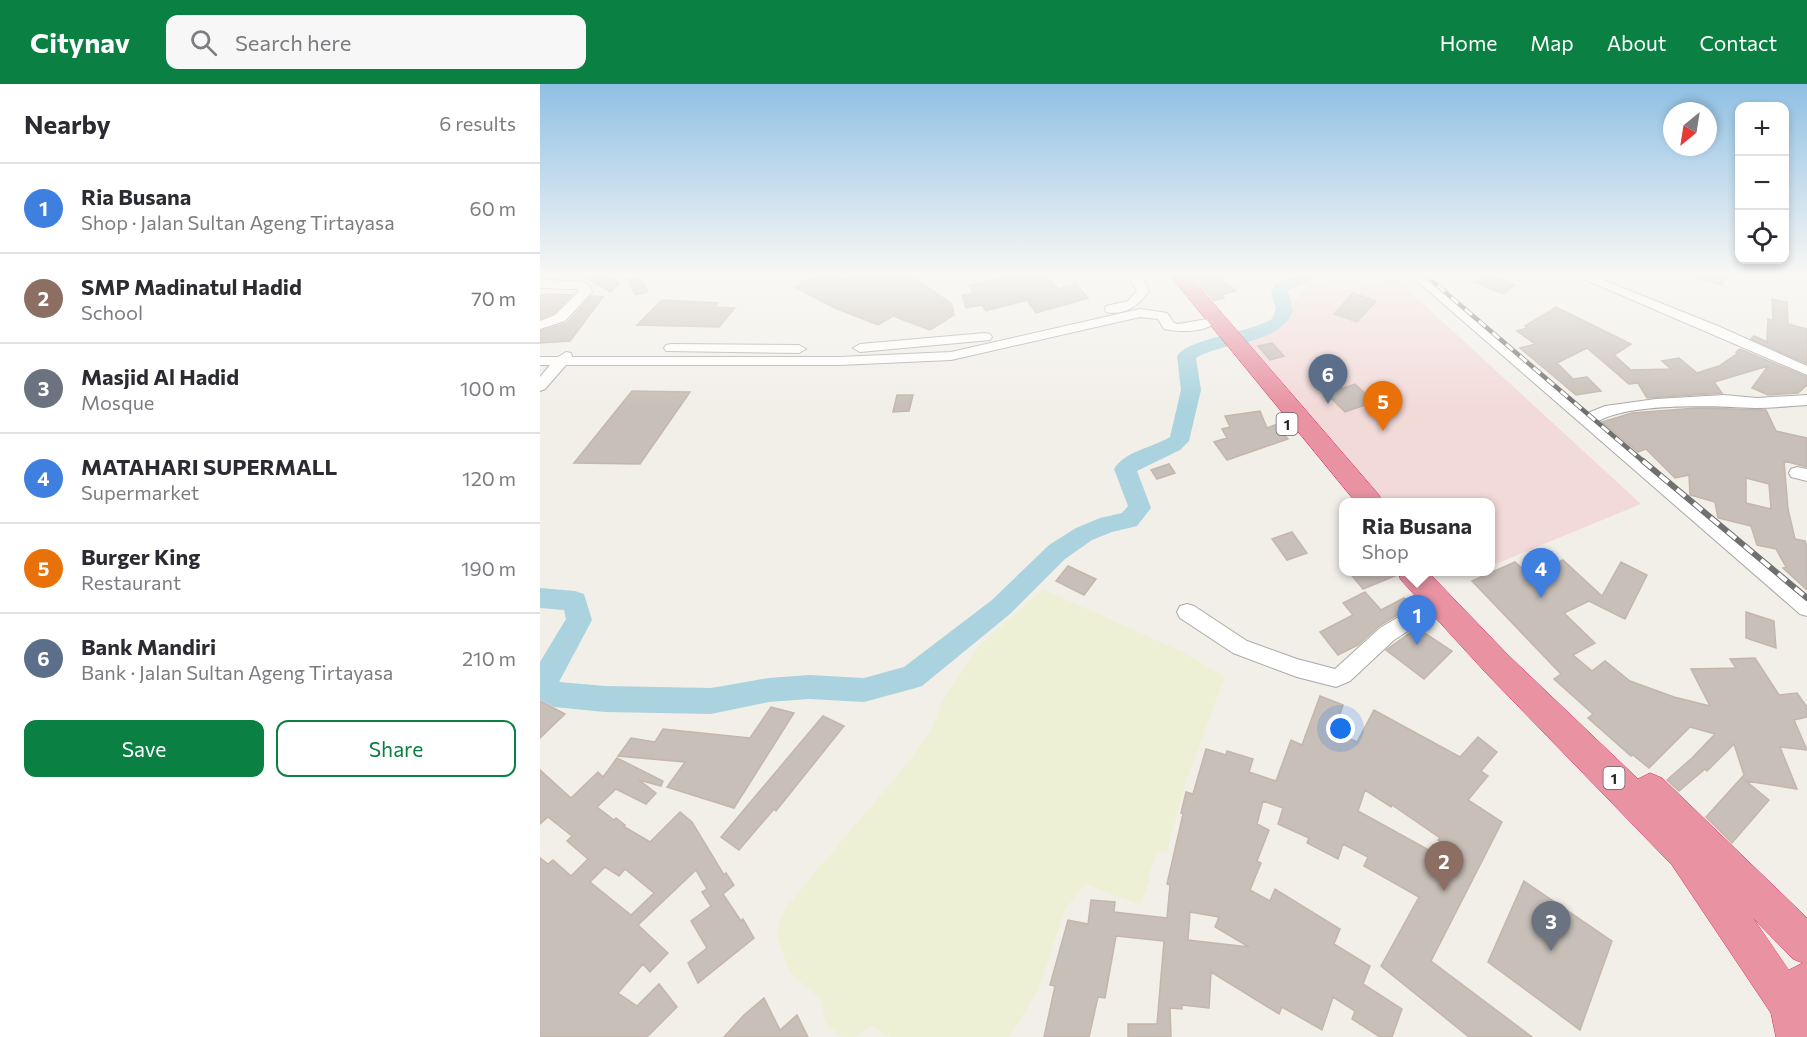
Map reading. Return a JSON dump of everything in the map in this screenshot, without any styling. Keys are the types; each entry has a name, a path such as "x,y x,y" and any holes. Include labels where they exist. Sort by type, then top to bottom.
{"highway":[{"name":"1","path":"1208,318 1366,498"},
{"name":"1","path":"1211,318 1348,498"},
{"name":"1","path":"1419,576 1435,586 1510,654 1807,945"},
{"name":"1","path":"1435,586 1497,664 1685,852 1797,1018"}],"street":[{"path":"540,325 559,318"},
{"path":"542,358 563,353 951,356 1096,318"},
{"path":"1164,318 1169,326 1222,333"},
{"path":"1467,318 1807,608"},
{"path":"1687,318 1807,370"},
{"path":"543,380 563,353"},
{"path":"1807,384 1805,388 1807,393"},
{"path":"1587,420 1605,411 1647,404 1724,400 1757,403 1807,400"},
{"path":"1186,612 1240,647 1297,668 1336,678 1343,675 1388,634 1435,586"}],"shaded area":[{"path":"1284,318 1439,318 1641,504 1495,564 1495,498 1378,498 1237,333 1278,328"}],"green space":[{"path":"1043,589 1183,652 1225,677 1187,779 1167,851 1157,853 1140,905 1085,884 1066,908 1037,992 1009,1037 890,1037 871,1026 856,1037 841,1037 825,1022 821,1000 790,972 776,933 785,908 910,760 932,728 942,701 979,646"}],"building":[{"path":"571,318 587,318 570,341 540,343 540,331 567,323"},
{"path":"644,318 726,318 719,327 637,325"},
{"path":"861,318 889,318 878,325"},
{"path":"900,318 948,318 930,330"},
{"path":"1347,318 1360,318 1357,322"},
{"path":"1537,318 1579,318 1631,344 1614,355 1631,370 1671,369 1662,361 1679,358 1697,373 1719,366 1738,353 1736,352 1740,349 1807,377 1807,385 1798,393 1768,395 1752,388 1768,366 1714,382 1722,393 1647,398 1638,383 1629,384 1587,348 1557,363 1573,379 1587,377 1601,391 1576,395 1520,348 1535,344 1517,331 1527,328 1525,326"},
{"path":"1788,318 1788,324 1807,329 1807,364 1751,339 1754,336 1767,342 1768,319"},
{"path":"1272,343 1284,356 1270,360 1258,346"},
{"path":"1355,384 1374,402 1345,412 1327,394"},
{"path":"632,391 690,392 640,464 574,463"},
{"path":"897,395 913,395 909,411 893,412"},
{"path":"1697,408 1766,410 1776,431 1807,438 1807,467 1784,461 1788,509 1795,539 1805,541 1807,546 1807,590 1783,568 1786,567 1776,549 1757,545 1751,526 1718,518 1715,502 1690,495 1689,475 1675,478 1646,449 1638,452 1602,422 1632,413","holes":["1746,478 1769,484 1771,509 1746,503"]},
{"path":"1260,411 1267,428 1275,425 1288,439 1227,460 1214,442 1227,438 1222,429 1230,427 1225,416"},
{"path":"1169,464 1175,473 1157,479 1151,470"},
{"path":"1292,532 1307,553 1287,560 1272,539"},
{"path":"1563,560 1602,596 1621,562 1647,575 1625,619 1589,601 1564,613 1595,643 1573,655 1592,671 1605,661 1630,681 1674,697 1710,706 1691,669 1736,668 1730,659 1755,658 1779,695 1797,693 1807,707 1807,717 1794,720 1807,750 1780,747 1797,789 1746,781 1769,800 1732,843 1706,817 1744,775 1734,744 1707,771 1705,769 1679,791 1667,780 1715,734 1690,727 1649,768 1633,755 1631,756 1588,718 1593,714 1554,679 1561,674 1472,581 1483,576 1495,576 1495,571 1515,562 1529,575"},
{"path":"1068,566 1096,579 1084,595 1056,581"},
{"path":"1352,576 1395,576 1363,589"},
{"path":"1365,592 1381,610 1404,598 1412,606 1379,626 1358,645 1338,655 1320,632 1353,615 1343,603"},
{"path":"1746,612 1774,621 1776,648 1746,638"},
{"path":"1417,628 1452,651 1424,679 1386,650"},
{"path":"1320,696 1343,705 1334,731 1357,742 1374,710 1460,757 1478,737 1497,752 1481,771 1488,776 1468,800 1502,822 1431,961 1532,1037 1469,1037 1381,966 1419,897 1364,866 1368,857 1343,844 1338,859 1307,843 1309,838 1278,824 1283,808 1263,801 1257,824 1269,830 1257,861 1261,863 1250,890 1270,901 1275,889 1340,929 1334,944 1370,966 1363,984 1402,1009 1392,1037 1380,1037 1352,1019 1355,1011 1333,997 1322,1030 1282,1007 1279,1014 1211,972 1209,1008 1182,1005 1182,1009 1170,1008 1171,1037 1128,1037 1128,1024 1157,1024 1164,941 1116,936 1105,998 1098,997 1089,1037 1044,1037 1055,986 1050,985 1068,920 1088,924 1091,900 1115,902 1114,912 1167,918 1170,885 1167,884 1183,814 1181,813 1186,792 1193,794 1206,749 1226,755 1227,751 1253,759 1249,772 1276,781 1291,740 1302,745","holes":["1365,790 1391,807 1392,805 1440,838 1438,840 1459,856 1454,864 1358,811","1190,912 1219,917 1215,927 1249,947 1188,940"]},
{"path":"540,701 565,714 540,738"},
{"path":"771,707 794,713 734,808 667,787 685,762 618,756 631,738 655,742 663,729 750,738"},
{"path":"823,716 844,726 776,811 774,809 739,850 721,837"},
{"path":"617,758 663,781 661,786 639,780 656,793 646,804 616,789 597,807 650,842 680,812 692,822 724,875 726,873 734,885 723,894 741,921 743,919 754,938 698,983 688,963 707,948 691,921 711,906 702,892 707,889 696,870 638,925 668,953 650,972 643,964 618,993 637,1006 659,984 677,1007 647,1037 540,1037 540,858 548,864 553,860 571,876 588,859 567,841 572,836 548,817 540,824 540,770 571,798 598,772 603,777","holes":["605,867 619,876 625,869 654,893 631,915 590,882"]},
{"path":"1524,881 1612,941 1580,1030 1488,962"},
{"path":"764,998 780,1030 797,1015 808,1037 724,1037"}],"waterway":[{"path":"540,598 575,601 579,620 541,685 554,694 605,699 711,701 769,690 809,687 864,690 912,677 1001,607 1057,552 1084,534 1108,524 1129,520 1140,508 1125,469 1138,460 1179,441 1191,390 1186,356 1209,345 1268,329 1281,318"}],"railway":[{"path":"1476,318 1645,463"},
{"path":"1643,461 1807,598"}],"place":[{"name":"Bank Mandiri","path":"1328,404"},
{"name":"Burger King","path":"1383,431"},
{"name":"MATAHARI SUPERMALL","path":"1541,598"},
{"name":"Ria Busana","path":"1417,645"},
{"name":"SMP Madinatul Hadid","path":"1444,891"},
{"name":"Masjid Al Hadid","path":"1551,951"}]}
